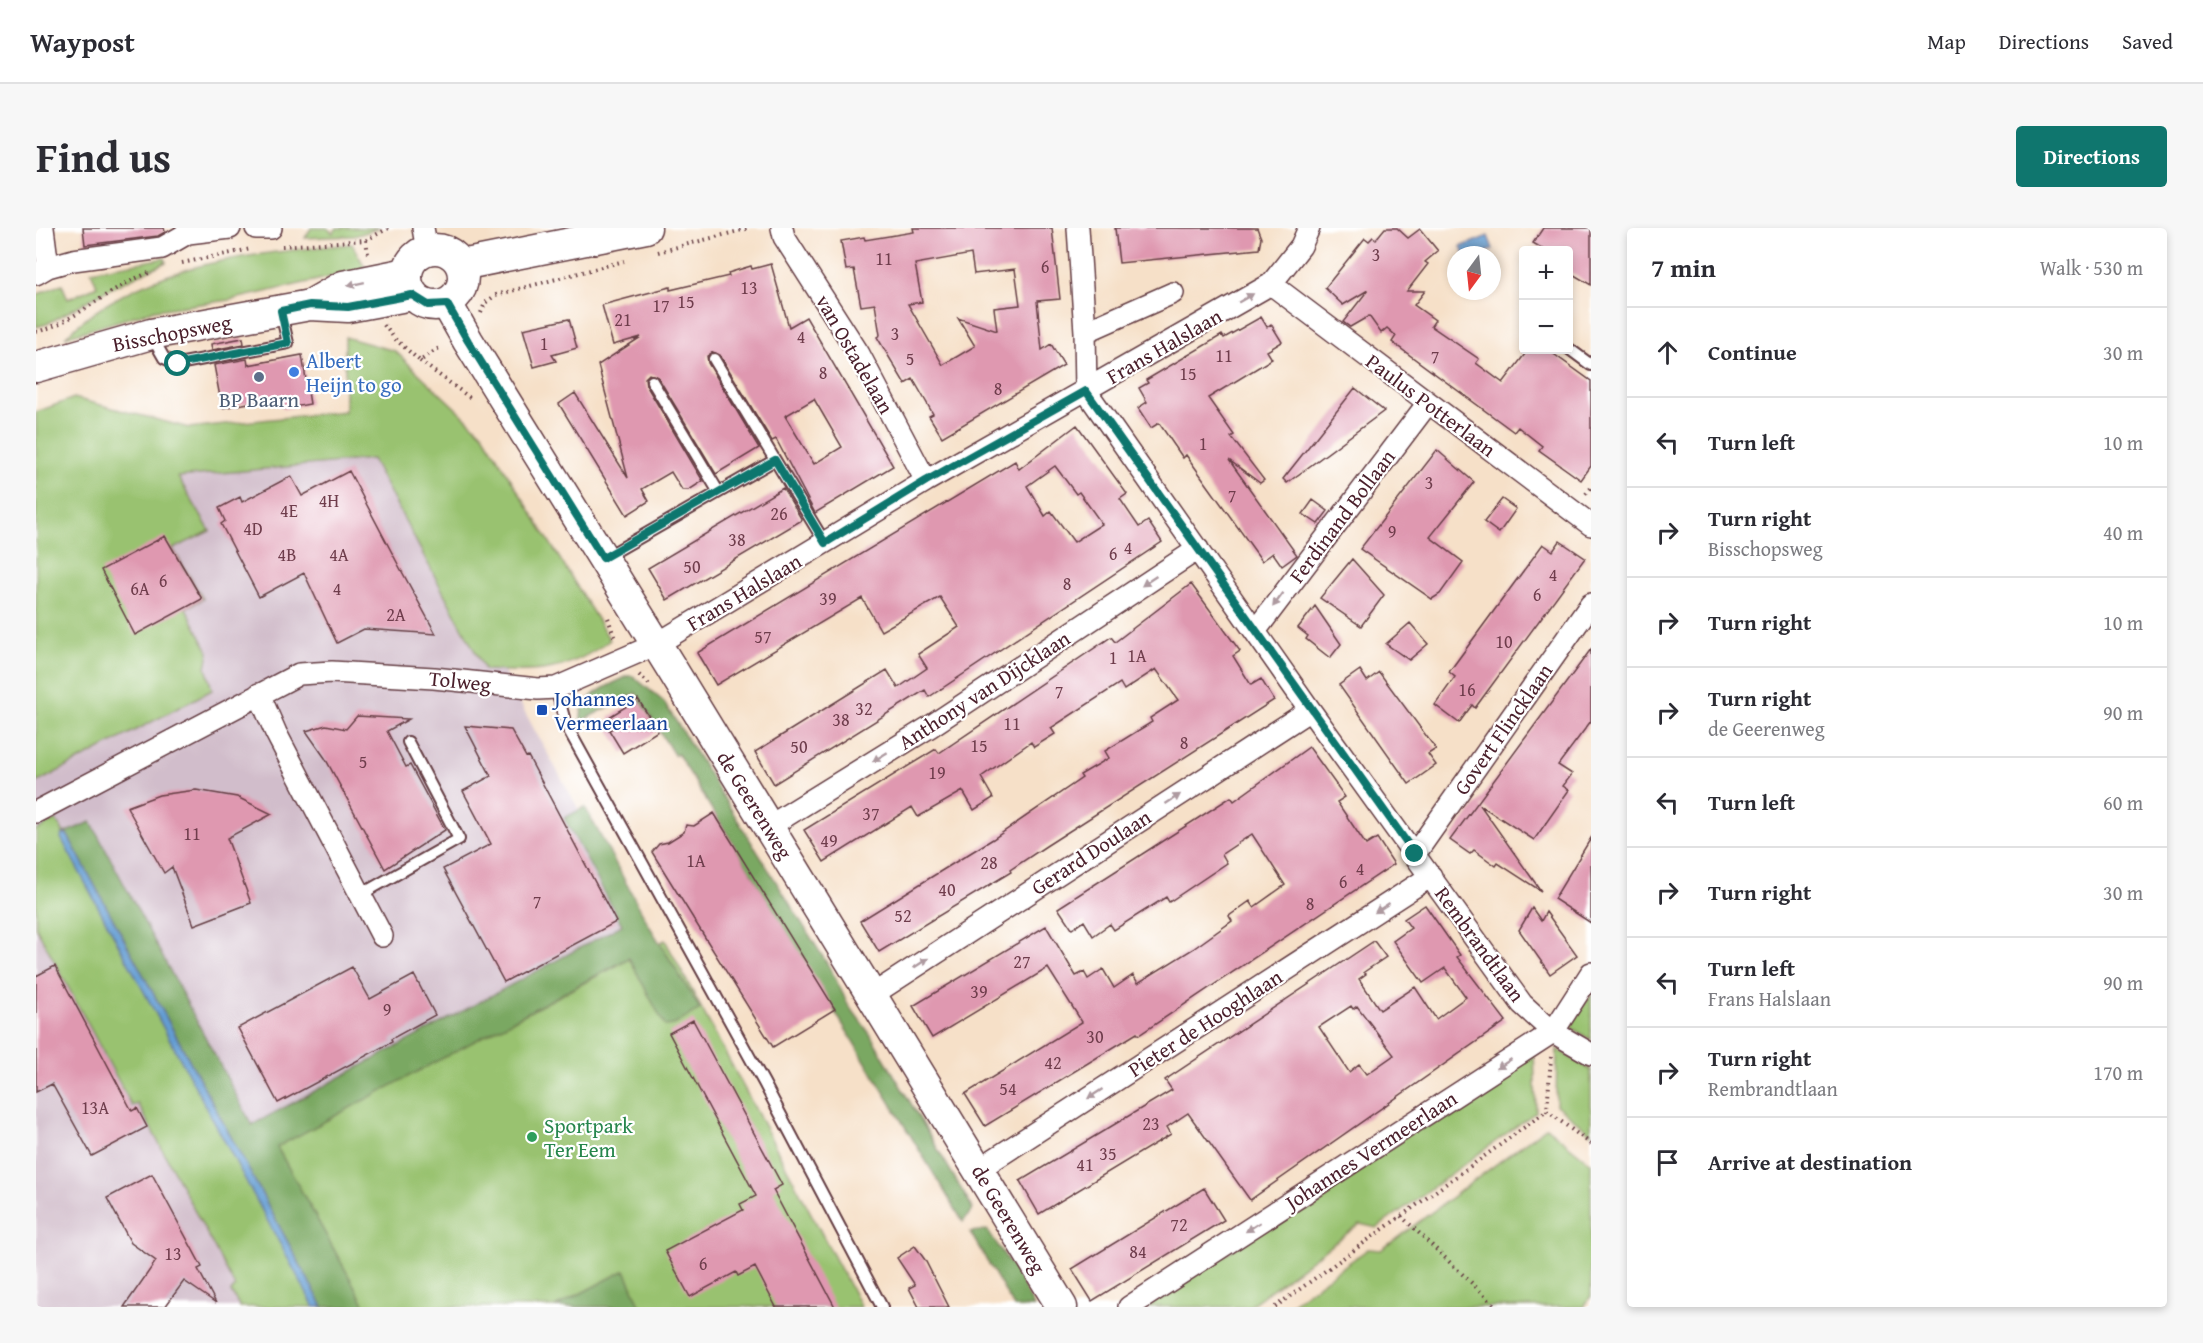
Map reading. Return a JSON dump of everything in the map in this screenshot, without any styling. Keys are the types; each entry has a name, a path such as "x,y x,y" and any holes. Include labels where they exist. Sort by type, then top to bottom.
{"main road":[{"path":"461,265 646,228"},
{"path":"425,239 457,258 461,265 464,276 462,287 456,297 447,304 428,305 410,284 410,263 425,239"},
{"name":"Bisschopsweg","path":"36,367 151,334 310,305 343,286 410,284"},
{"name":"de Geerenweg","path":"447,304 1062,1307"}],"street":[{"path":"42,228 42,270 74,260 162,248 188,233 230,228"},
{"name":"van Ostadelaan","path":"782,228 784,237 859,354 926,481"},
{"path":"1077,228 1085,332 1086,391"},
{"name":"Frans Halslaan","path":"657,644 926,481 1271,284 1301,246 1309,228"},
{"path":"255,238 274,237"},
{"name":"Paulus Potterlaan","path":"1271,284 1591,525"},
{"path":"1085,332 1173,293"},
{"name":"Rembrandtlaan","path":"1086,391 1310,710 1522,1004 1553,1032 1591,1054"},
{"name":"Ferdinand Bollaan","path":"1256,630 1428,402"},
{"name":"Anthony van Dijcklaan","path":"768,827 931,726 1198,549"},
{"name":"Govert Flincklaan","path":"1415,854 1591,604"},
{"name":"Tolweg","path":"36,812 299,674 332,672 434,678 538,689 556,688 657,644"},
{"path":"259,694 276,733 382,936"},
{"name":"Gerard Doulaan","path":"872,995 1310,710"},
{"name":"Pieter de Hooghlaan","path":"979,1169 1431,876"},
{"name":"Johannes Vermeerlaan","path":"1130,1307 1553,1032 1591,972"}],"lane":[{"path":"1573,351 1591,365"},
{"path":"714,359 825,543"},
{"path":"651,381 718,491"},
{"path":"603,558 775,460"},
{"path":"556,688 566,725 764,1083 882,1307"},
{"path":"360,895 459,839 408,742"}],"path":[{"path":"274,237 366,240 389,228"},
{"path":"172,265 255,238"},
{"path":"36,332 71,318 96,301 154,271"},
{"path":"1275,1307 1547,1111 1553,1032"},
{"path":"1547,1111 1591,1144"},
{"path":"1401,1216 1497,1307"}],"shaded area":[{"path":"36,440 371,455 466,601 648,934 203,1165 272,1307 36,1307"}],"green space":[{"path":"311,228 327,228 333,233 337,228 380,228 354,236 305,238"},
{"path":"352,244 366,269 230,300 155,310 65,337 95,312 127,292 162,277 237,258"},
{"path":"165,258 166,262 103,292 47,324 36,327 36,295 62,284 68,299 97,286 91,271"},
{"path":"345,337 395,351 483,434 610,640 594,651 565,665 536,671 485,670 372,459 178,477 210,531 173,549 203,599 186,608 209,653 206,667 212,690 36,783 36,412 74,398 189,428 345,411"},
{"path":"628,676 633,676 664,702 830,968 848,1004 870,1034 973,1209 963,1222 678,754 674,755 636,693 581,721 584,704 596,692"},
{"path":"585,807 650,927 700,1009 674,1025 665,1026 629,958 277,1147 366,1307 323,1307 67,834 64,833 91,822 252,1125 622,925 564,818"},
{"name":"Sportpark Ter Eem","path":"56,820 238,1166 665,940 861,1307 240,1307 231,1292 235,1287 138,1104 132,1106 36,927 36,830"},
{"path":"1591,994 1591,1040 1570,1027"},
{"path":"1557,1049 1591,1070 1591,1133 1556,1105"},
{"path":"1534,1050 1536,1112 1377,1228 1360,1224 1248,1307 1146,1307"},
{"path":"1546,1127 1591,1163 1591,1296 1584,1307 1287,1307 1368,1249 1381,1250"},
{"path":"987,1230 1016,1272 1034,1307 1014,1307 970,1232"},
{"path":"625,1270 641,1307 555,1307"}],"water":[{"path":"1488,236 1492,246 1463,246"},
{"path":"67,834 323,1307 314,1307 61,838 62,835"}],"building":[{"path":"83,228 164,228 165,232 158,236 85,245"},
{"path":"913,228 1052,228 1060,299 1037,301 1042,350 1051,344 1064,365 942,437 929,416 933,414 913,379 905,384 877,337 880,335 875,304 861,306 854,269 846,270 841,241 864,237 865,240 914,232","holes":["971,254 974,274 1015,269 1020,305 994,308 997,331 958,318 975,346 943,365 908,304 922,302 915,264"]},
{"path":"1115,228 1257,228 1261,238 1259,249 1119,263"},
{"path":"1385,228 1397,228 1408,238 1420,229 1438,251 1425,262 1428,264 1407,291 1425,291 1414,305 1435,320 1431,326 1479,359 1476,363 1503,383 1525,354 1554,354 1591,381 1591,466 1581,480 1539,450 1542,446 1518,427 1514,432 1392,342 1396,336 1387,328 1381,333 1369,316 1350,327 1343,322 1368,290 1343,305 1325,288 1365,238 1369,241 1373,237 1376,239"},
{"path":"1543,228 1591,228 1591,285 1573,274 1573,246 1538,246 1533,243"},
{"path":"771,264 789,327 806,317 893,466 815,513 776,439 772,441 720,355 713,352 707,356 708,363 759,448 716,474 658,377 649,374 645,378 646,385 703,481 689,490 682,490 671,472 642,489 649,501 627,515 559,404 575,393 628,478 598,365 641,337 613,345 602,305 670,287 670,290 729,276 728,273 751,266 752,269","holes":["814,399 842,447 814,464 785,416"]},
{"path":"1261,317 1267,327 1271,324 1282,342 1267,351 1272,359 1208,398 1234,435 1231,437 1264,480 1260,483 1229,460 1297,555 1282,566 1273,553 1262,561 1186,455 1183,458 1159,423 1151,428 1138,408 1147,402 1139,388 1148,383 1146,380 1222,335 1224,338"},
{"path":"569,319 577,348 552,355 556,361 534,367 523,329"},
{"path":"243,338 244,344 212,350 211,344"},
{"path":"302,355 310,404 283,409 280,397 222,408 214,365 247,359 248,365"},
{"path":"1355,388 1384,411 1287,483 1283,479"},
{"path":"1077,425 1127,494 1120,499 1139,527 1148,521 1162,542 929,697 925,690 774,784 755,752 887,670 898,688 927,668 918,654 959,627 940,597 881,631 862,598 716,685 697,653 1015,461 1019,469","holes":["1055,466 1076,494 1079,492 1102,524 1074,542 1051,511 1045,516 1027,486"]},
{"path":"1437,450 1474,482 1430,537 1463,562 1440,594 1432,599 1360,549"},
{"path":"349,471 436,634 364,629 337,643 304,573 259,597 221,524 225,521 219,508 240,497 242,502 291,476 302,496"},
{"path":"783,488 802,520 667,600 648,568"},
{"path":"1502,499 1516,509 1499,533 1484,522"},
{"path":"1313,500 1328,511 1318,524 1303,514"},
{"path":"165,536 202,599 135,635 101,570"},
{"path":"1560,541 1585,558 1475,708 1472,705 1459,723 1435,705 1455,677 1449,672 1543,544 1553,551"},
{"path":"1352,559 1384,595 1361,626 1320,598"},
{"path":"1191,584 1240,651 1233,656 1251,685 1261,679 1274,700 1046,846 1010,870 1011,872 879,952 860,921 993,839 1082,778 1080,775 1109,758 1105,751 1152,722 1150,718 1178,700 1156,669 1124,690 1120,683 1051,728 1055,734 1034,747 1031,742 981,777 993,798 974,810 963,791 918,817 912,807 824,862 804,830 936,749 939,753 1111,637 1115,642"},
{"path":"1315,606 1341,644 1330,658 1306,639 1308,636 1298,628"},
{"path":"1410,623 1428,644 1409,660 1386,644"},
{"path":"1591,649 1591,721 1558,765 1572,774 1563,786 1569,790 1534,840 1480,805 1541,891 1498,863 1496,866 1474,850 1470,854 1450,840"},
{"path":"1360,670 1367,681 1379,672 1436,749 1428,754 1436,765 1409,784 1339,685"},
{"path":"638,699 658,731 623,753 609,730 615,727 609,717"},
{"path":"357,716 409,719 387,731 406,767 410,765 445,830 385,869 325,758 306,731 326,725 346,729"},
{"path":"465,726 511,730 526,757 528,756 616,922 504,982 443,869 491,844 463,791 491,776"},
{"path":"1309,747 1345,797 1337,802 1366,845 1377,838 1394,864 1139,1035 1137,1033 985,1126 965,1094 1082,1022 1048,968 932,1038 913,1006 1046,926 1076,976 1084,972 1088,979 1103,969 1114,988 1133,975 1138,983 1193,949 1232,921 1229,916 1250,901 1254,907 1285,885 1252,834 1222,854 1227,863 1169,902 1166,897 1114,930 1110,924 1093,936 1084,921 1072,929 1058,908 1231,797 1234,801"},
{"path":"196,790 237,797 272,814 227,838 251,903 194,925 172,867 164,873 127,807 159,795"},
{"path":"714,813 835,1009 773,1047 652,852 659,844 668,842 684,832 686,825 694,826"},
{"path":"1591,838 1591,923 1554,899"},
{"path":"1425,905 1460,955 1457,957 1506,1021 1250,1200 1188,1113 1167,1127 1171,1134 1039,1214 1020,1181 1172,1090 1165,1080 1374,941 1386,957 1364,972 1366,974 1359,979 1380,1010 1415,987 1436,1019 1466,997 1445,968 1423,983 1393,941 1411,928 1404,919","holes":["1351,1006 1353,1009 1357,1006 1394,1055 1367,1074 1359,1064 1349,1072 1319,1027"]},
{"path":"1532,908 1541,921 1546,912 1577,955 1550,974 1519,930"},
{"path":"55,966 132,1111 137,1108 147,1127 92,1156 52,1084 36,1092 36,976"},
{"path":"352,967 370,999 414,975 435,1015 391,1039 392,1042 278,1103 238,1028"},
{"path":"693,1020 782,1185 773,1190 835,1307 776,1307 755,1267 738,1276 736,1272 690,1297 665,1251 743,1210 740,1204 756,1196 669,1033"},
{"path":"152,1174 202,1267 198,1269 216,1303 184,1281 165,1307 124,1307 156,1261 131,1243 107,1198"},
{"path":"1204,1188 1224,1220 1092,1301 1072,1269"},
{"path":"915,1246 925,1260 949,1307 919,1307 909,1288 915,1285 897,1258"}],"place":[{"name":"Albert Heijn to go","path":"294,372"},
{"name":"BP Baarn","path":"259,377"},
{"name":"Johannes Vermeerlaan","path":"542,710"},
{"name":"Sportpark Ter Eem","path":"532,1137"}],"route":[{"path":"178,364 288,343 281,311 310,305 348,307 412,295 428,305 447,304 462,332 603,558 775,460 825,543 926,481 1086,391 1310,710 1415,854"}]}
